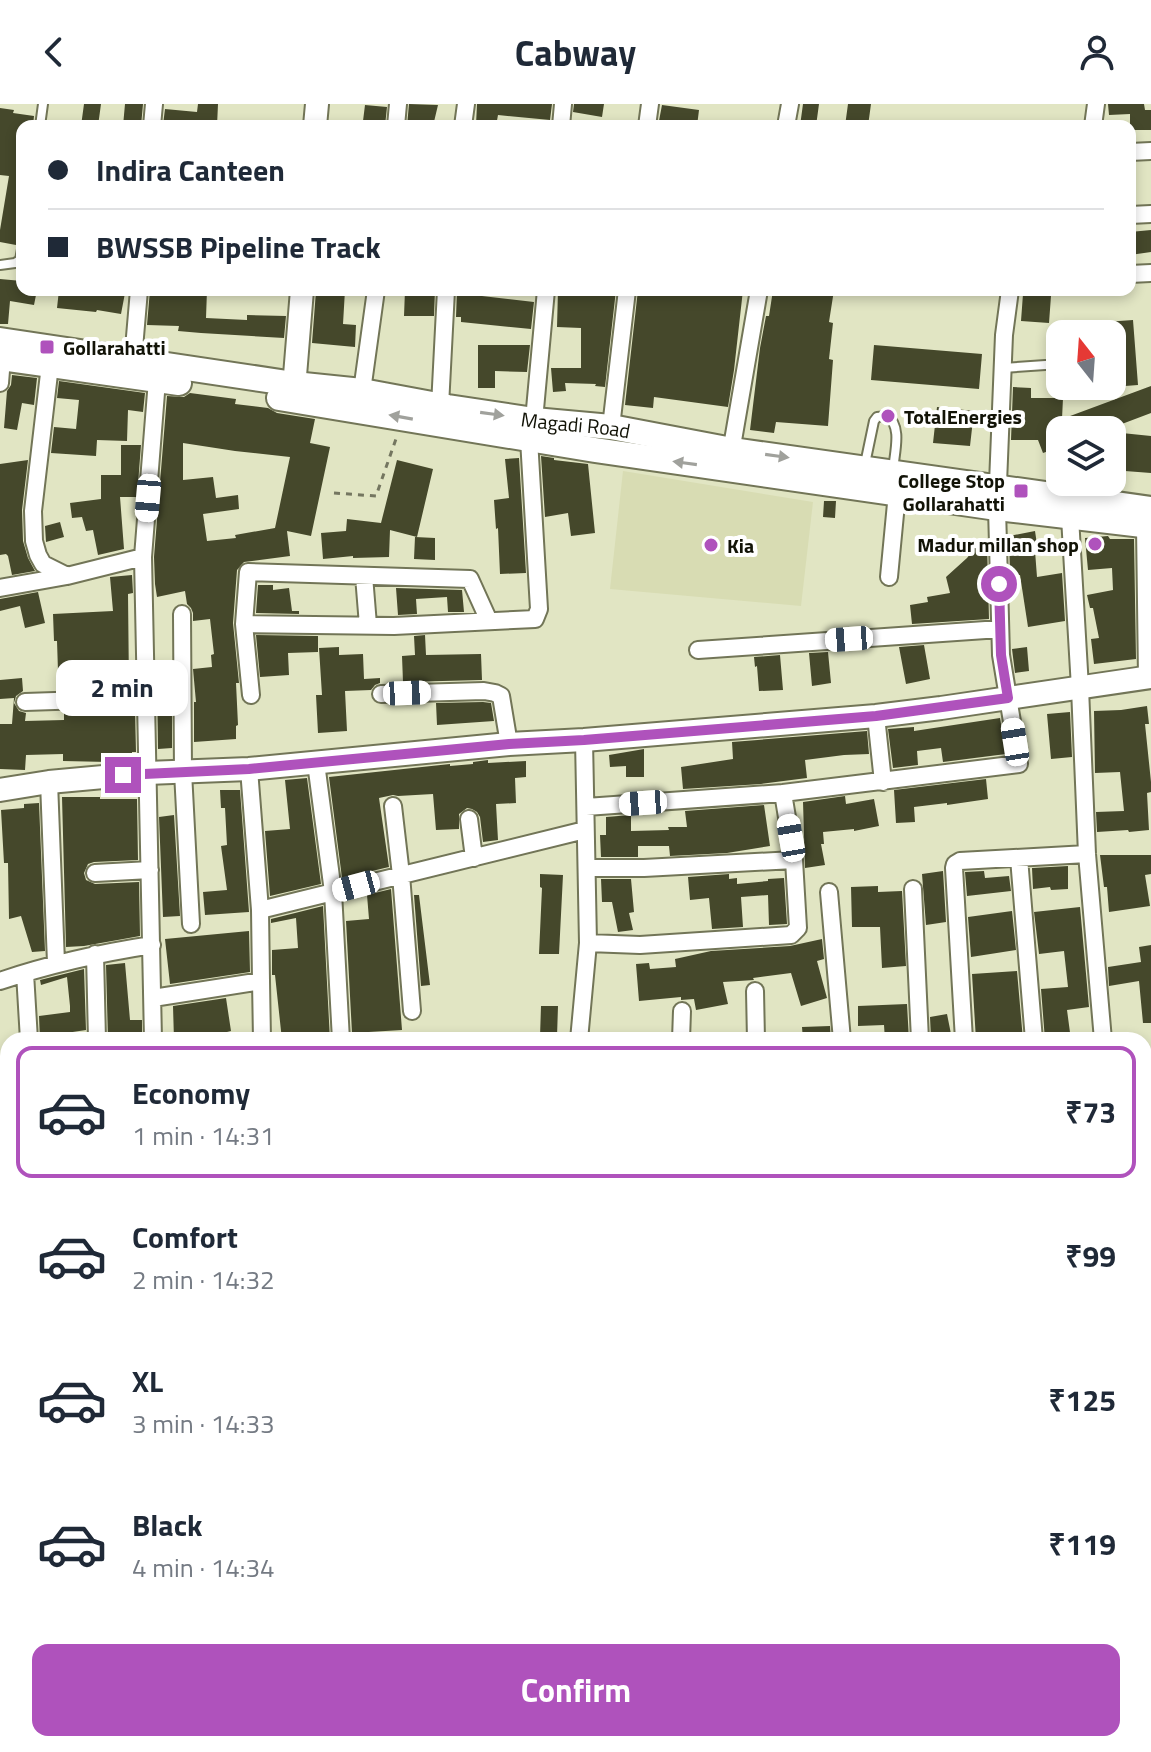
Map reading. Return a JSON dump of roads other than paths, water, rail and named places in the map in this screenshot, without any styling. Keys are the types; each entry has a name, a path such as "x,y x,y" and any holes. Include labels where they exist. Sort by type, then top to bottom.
{"main road":[{"name":"Magadi Road","path":"1,352 133,360 294,392 403,418 532,430 730,460 897,480 1149,520"},
{"name":"Magadi Road","path":"1,352 50,365 157,380 294,392 362,391 440,406 532,430 611,427 730,460 864,469 897,480"},
{"name":"Magadi Road","path":"996,498 1070,517 1149,520"}],"street":[{"path":"133,360 138,296"},
{"path":"294,392 302,296"},
{"path":"362,391 375,296"},
{"path":"440,406 446,296"},
{"path":"244,624 368,625 535,619 539,609 532,430 545,296"},
{"path":"611,427 626,296"},
{"path":"730,460 758,296"},
{"path":"586,807 783,793 1019,764 1001,655 996,498 1004,335 1009,296"},
{"path":"0,383 1,352"},
{"path":"50,365 33,511 34,541 43,564 67,576"},
{"path":"153,1032 143,557 157,380"},
{"path":"889,577 897,480"},
{"path":"1070,517 1087,854 1102,1032"},
{"path":"0,790 147,773 249,769 509,744 876,716 1149,677 1149,520"},
{"path":"0,588 67,576 143,557"},
{"path":"251,695 244,624 248,572 470,579 489,621"},
{"path":"364,576 368,625"},
{"path":"182,614 183,772 191,924"},
{"path":"698,650 1000,629"},
{"path":"381,694 495,693 501,696 509,744"},
{"path":"25,702 145,698"},
{"path":"876,716 883,782"},
{"path":"580,1032 588,943 584,740"},
{"path":"316,763 333,892 341,1032"},
{"path":"249,769 260,910 262,1032"},
{"path":"49,782 56,963"},
{"path":"588,943 640,945 791,935 798,928 794,860 783,793"},
{"path":"393,806 412,1011"},
{"path":"469,819 474,858"},
{"path":"260,910 585,830"},
{"path":"964,1032 955,864 960,861 1087,854"},
{"path":"1019,858 1033,1032"},
{"path":"588,868 794,860"},
{"path":"95,873 150,870"},
{"path":"913,889 920,1032"},
{"path":"829,892 841,1032"},
{"path":"0,981 56,963 152,945"},
{"path":"95,954 97,1032"},
{"path":"25,973 29,1032"},
{"path":"153,998 261,981"},
{"path":"755,991 756,1032"},
{"path":"681,1032 682,1011"}],"lane":[{"path":"1003,368 1046,365"},
{"path":"864,469 874,421 877,417 887,416 895,422 897,430 897,480"}],"place":[{"name":"Gollarahatti","path":"47,347"},
{"name":"TotalEnergies","path":"888,416"},
{"name":"College Stop Gollarahatti","path":"1021,491"},
{"name":"Madur millan shop","path":"1095,544"},
{"name":"Kia","path":"711,545"}]}
